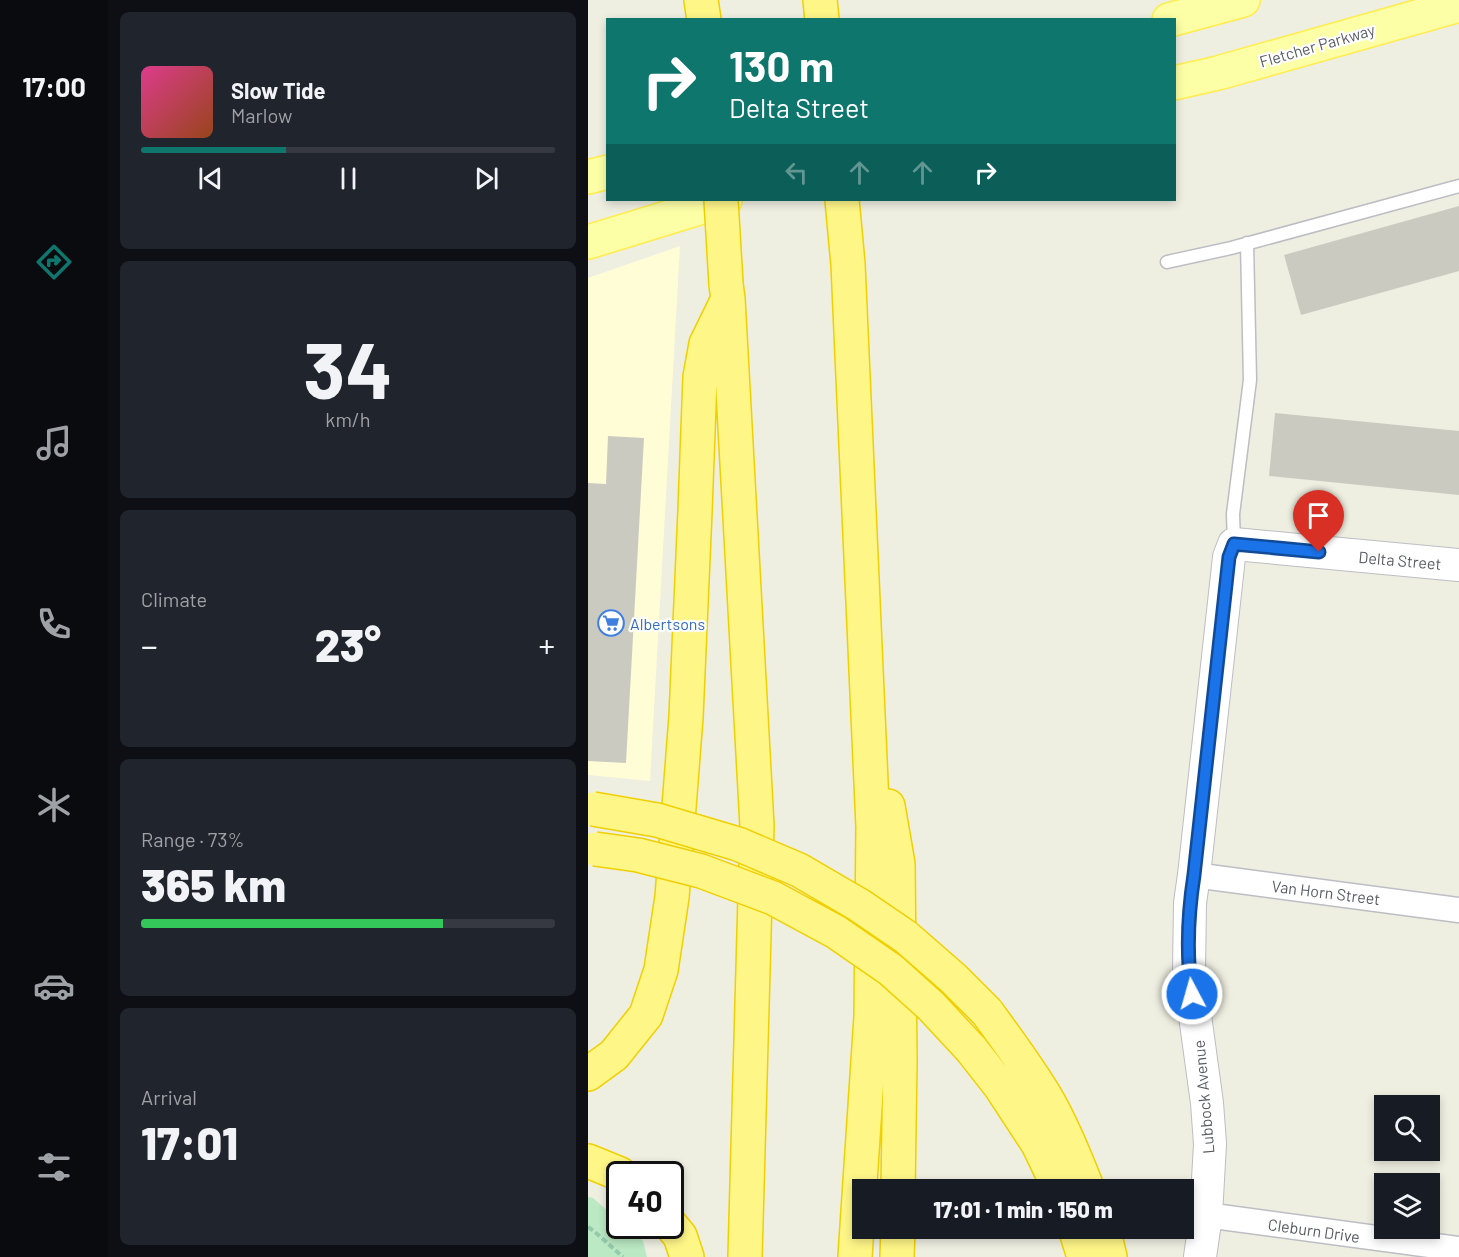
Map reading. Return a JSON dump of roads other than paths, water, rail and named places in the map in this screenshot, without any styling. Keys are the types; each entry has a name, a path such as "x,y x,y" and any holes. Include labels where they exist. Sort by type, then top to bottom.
{"highway":[{"path":"701,0 704,18"},
{"path":"820,0 822,18"},
{"path":"723,201 757,826 745,1257"},
{"path":"842,201 848,264 873,827 871,1017 855,1257"},
{"path":"588,1074 614,1055 646,1015 661,970 672,897 686,717 700,376 706,344 727,292"},
{"path":"867,680 898,864 900,1062 898,1179"},
{"path":"591,809 657,820 738,844 799,870 859,905 906,937 953,978 987,1012 1014,1048 1048,1101 1069,1142 1084,1179"},
{"path":"592,849 638,855 701,871 773,898 836,933 891,970 931,1005 971,1049 1000,1086 1038,1144 1055,1179"},
{"path":"588,1161 606,1168"},
{"path":"681,1239 687,1257"},
{"path":"897,1257 898,1239"},
{"path":"1078,1239 1084,1257"},
{"path":"1106,1239 1110,1257"}],"main road":[{"path":"1175,18 1225,2"},
{"name":"Fletcher Parkway","path":"1176,83 1218,73 1459,4"},
{"path":"588,177 606,172"},
{"path":"588,242 720,201"}],"street":[{"name":"Delta Street","path":"1234,544 1459,565"},
{"name":"Lubbock Avenue","path":"1200,1257 1206,1215 1210,1144 1207,1103 1189,972 1190,903 1228,565 1234,544"},
{"name":"Van Horn Street","path":"1194,875 1459,910"},
{"name":"Cleburn Drive","path":"1206,1215 1459,1249"}],"lane":[{"path":"1167,262 1459,186"},
{"path":"1234,544 1233,514 1251,380 1247,243"}],"place":[{"name":"Albertsons","path":"611,623"}]}
